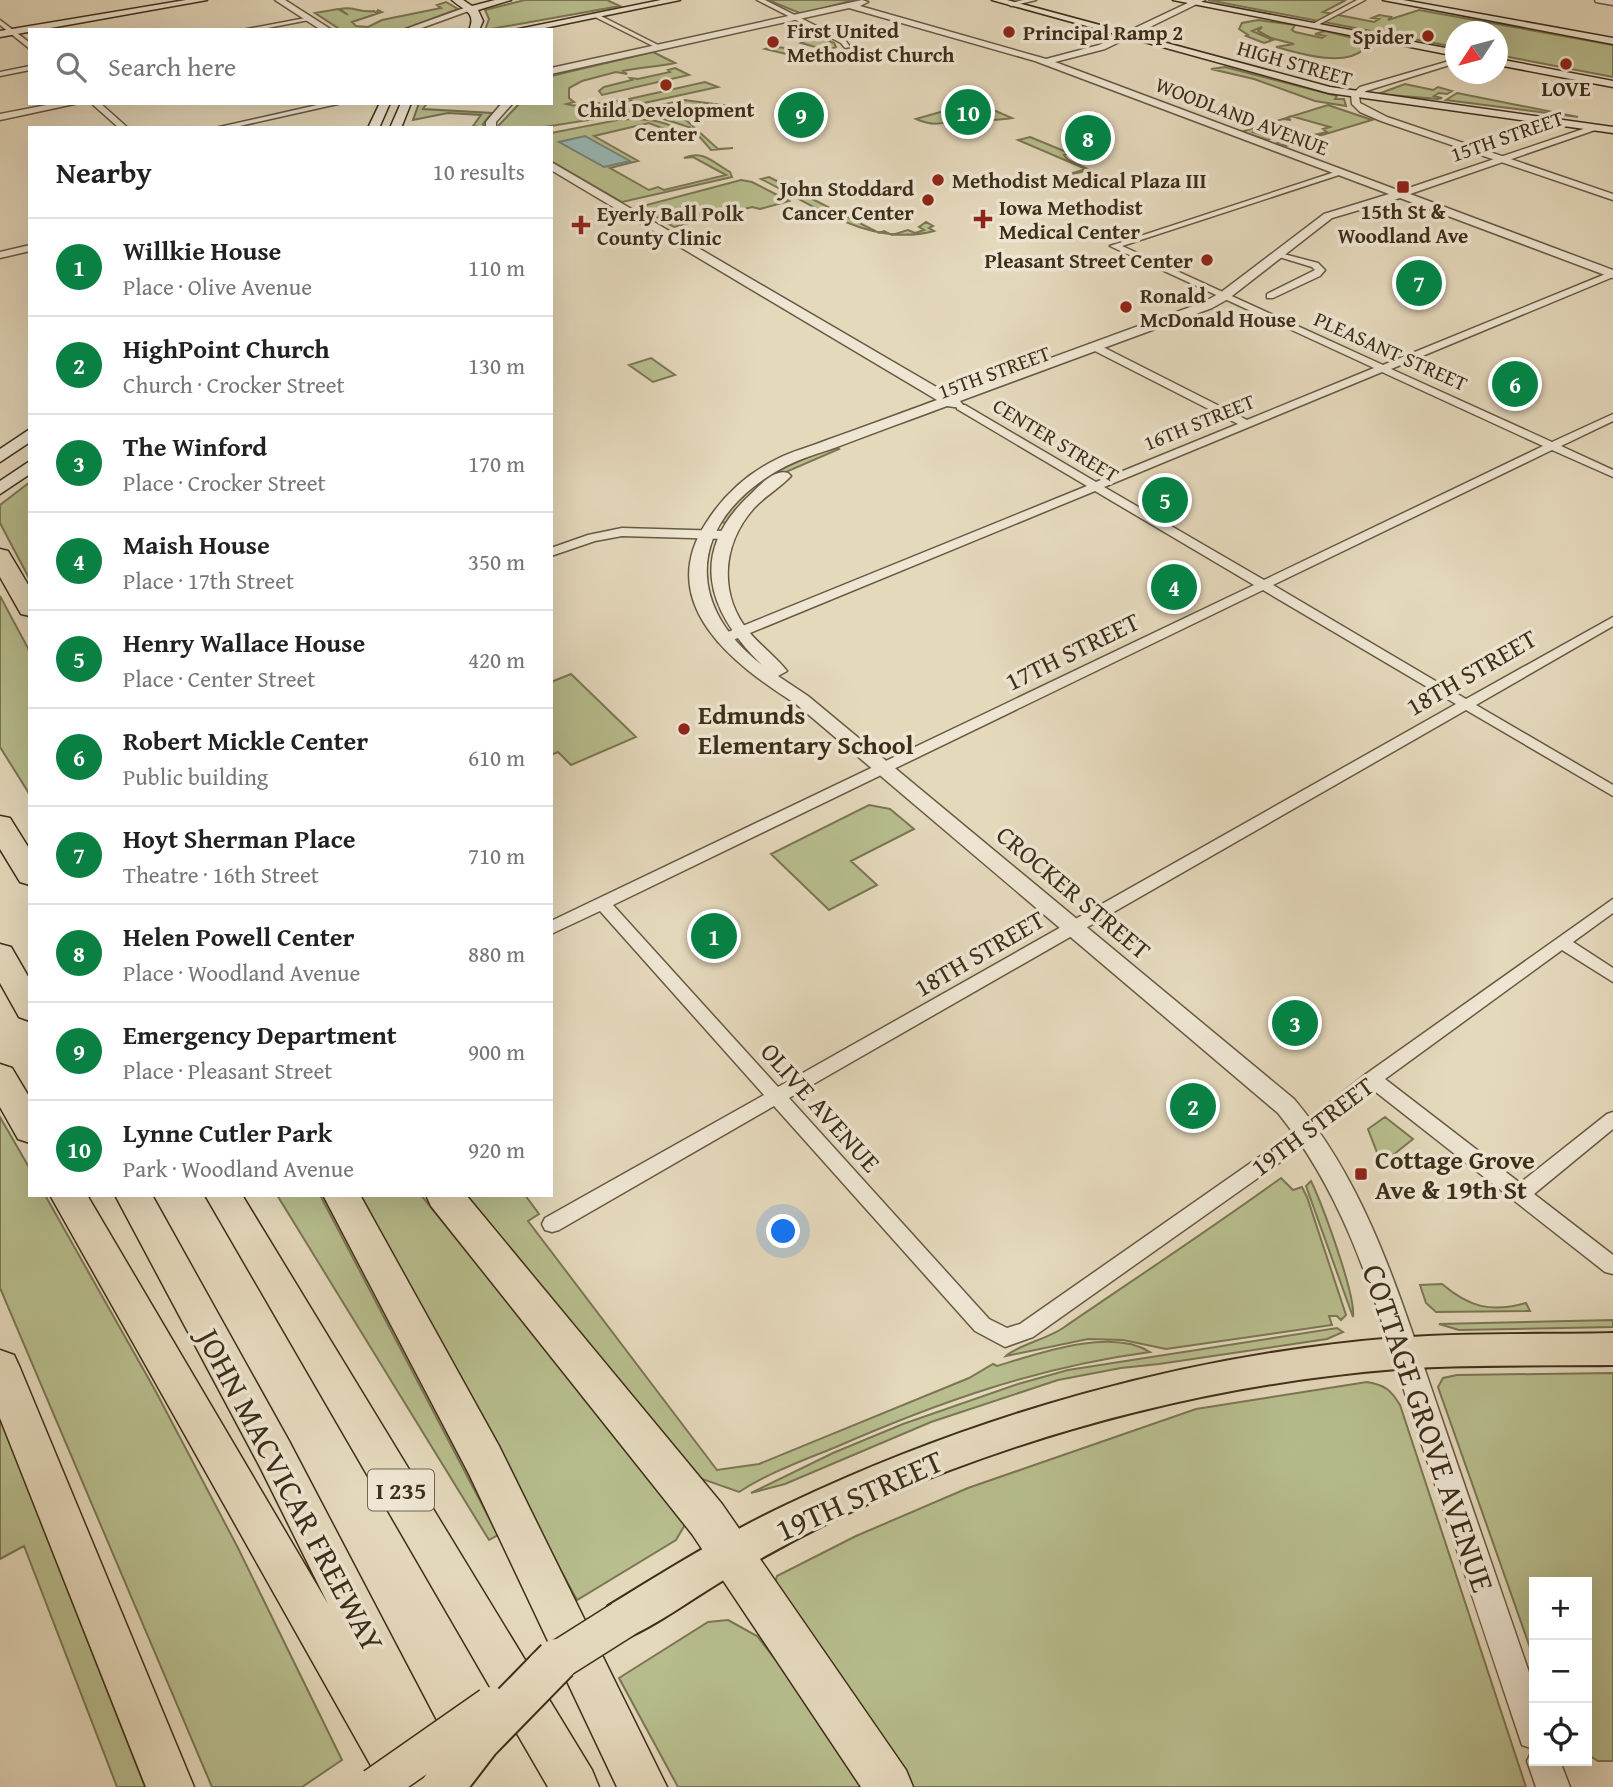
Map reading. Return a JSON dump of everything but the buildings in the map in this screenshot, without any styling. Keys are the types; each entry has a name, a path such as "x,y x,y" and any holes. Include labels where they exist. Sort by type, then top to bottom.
{"highway":[{"path":"0,556 28,605"},
{"path":"0,825 28,872"},
{"path":"0,955 28,1005"},
{"path":"0,1077 28,1126"},
{"path":"69,1197 409,1787"},
{"name":"JOHN MACVICAR FREEWAY","path":"133,1197 275,1455 444,1787"},
{"name":"I 235","path":"224,1197 575,1787"},
{"path":"342,1197 484,1460 615,1736 643,1787"},
{"path":"446,1197 707,1519 889,1787"},
{"path":"0,1367 170,1787"},
{"path":"444,1787 478,1740 557,1660"}],"main road":[{"path":"36,28 202,0"},
{"path":"457,0 470,9 506,0"},
{"path":"529,28 675,0"},
{"name":"HIGH STREET","path":"997,0 1314,87 1355,95"},
{"path":"1178,0 1445,51"},
{"path":"1388,0 1613,41"},
{"path":"468,28 470,9"},
{"path":"0,34 28,29"},
{"path":"1508,64 1613,84"},
{"path":"1355,95 1613,130"},
{"path":"374,126 384,105"},
{"path":"396,126 404,105"},
{"name":"15TH STREET","path":"1596,128 1613,122"},
{"path":"0,457 28,436"},
{"path":"0,489 28,468"},
{"name":"19TH STREET","path":"375,1787 557,1660 732,1554 802,1516 936,1459 1039,1422 1160,1391 1238,1375 1405,1353 1613,1349"}],"street":[{"path":"279,0 325,28"},
{"path":"760,0 844,42 847,47"},
{"path":"554,71 870,0"},
{"path":"1011,4 1033,0"},
{"path":"1312,26 1362,0"},
{"path":"1599,0 1613,2"},
{"path":"1045,62 1094,50 1197,2"},
{"name":"WOODLAND AVENUE","path":"852,6 1045,62 1613,274"},
{"path":"413,28 470,9"},
{"path":"595,15 661,48"},
{"path":"256,28 309,18"},
{"path":"0,22 28,45"},
{"path":"1355,95 1363,89 1445,64"},
{"path":"0,74 28,68"},
{"name":"HIGH STREET","path":"1355,95 1356,104 1368,113 1613,197"},
{"path":"0,117 63,105"},
{"path":"97,105 122,126"},
{"path":"229,126 328,105"},
{"path":"491,126 491,122 506,105"},
{"name":"15TH STREET","path":"726,535 753,499 797,468 1093,346 1230,299 1279,254 1328,216 1596,128"},
{"name":"CENTER STREET","path":"553,166 1613,791"},
{"name":"PLEASANT STREET","path":"1341,173 1114,246 1613,474"},
{"name":"15TH STREET","path":"705,535 734,494 782,462 1107,353 1210,314 1293,258 1339,222 1374,203"},
{"path":"0,255 28,248"},
{"path":"1269,296 1317,274 1320,270 1315,265 1279,254"},
{"name":"16TH STREET","path":"732,636 1613,274"},
{"path":"1093,346 1248,425"},
{"name":"17TH STREET","path":"553,927 1613,418"},
{"path":"553,551 592,538 622,532 726,535"},
{"name":"CROCKER STREET","path":"705,535 698,557 701,596 709,618 732,636 760,672 802,699 1286,1107 1307,1131"},
{"name":"CROCKER STREET","path":"726,535 719,557 718,584 732,636"},
{"name":"18TH STREET","path":"551,1224 1613,621"},
{"name":"OLIVE AVENUE","path":"603,904 982,1325 1005,1338"},
{"name":"19TH STREET","path":"1005,1338 1026,1331 1307,1131 1372,1079 1613,905"},
{"path":"1561,942 1613,976"},
{"path":"1372,1079 1612,1266"},
{"path":"1520,1194 1613,1119"},
{"name":"COTTAGE GROVE AVENUE","path":"1307,1131 1327,1162 1350,1208 1382,1284 1529,1717"},
{"path":"1546,1766 1553,1787"}],"green space":[{"path":"525,0 607,0 620,6 496,28 486,28 489,19 485,10"},
{"path":"768,0 854,0 802,14"},
{"path":"1208,0 1346,0 1323,12 1374,22 1379,19 1372,18 1379,15 1391,17 1388,20 1419,10 1480,21 1445,21 1445,45"},
{"path":"446,2 458,9 407,28 338,28 315,13 338,9 348,15 340,9 345,8 382,12 352,22 356,26 368,27 382,20 441,8 437,5"},
{"path":"1258,20 1295,25 1292,30 1295,32 1322,38 1325,36 1315,34 1325,31 1361,40 1364,49 1345,58 1321,57 1285,50 1276,47 1294,44 1271,38 1258,31 1262,27 1252,31 1273,40 1264,43 1246,36 1248,35 1239,29 1242,23"},
{"path":"1508,26 1613,45 1613,77 1508,57"},
{"path":"805,29 834,43 836,47 807,59 765,49 779,47 809,52 826,50 801,43 805,41 791,35"},
{"path":"653,52 675,63 623,71 627,74 616,72 582,81 569,88 569,98 574,102 566,104 583,106 628,101 636,104 629,99 705,82 718,87 644,103 626,114 551,126 499,126 518,105 553,105 553,76"},
{"path":"1225,67 1337,96 1335,99 1344,99 1346,106 1315,101 1254,79 1211,69"},
{"path":"675,68 689,75 602,95 599,91 604,87 632,80 630,78 638,79 670,72 668,70"},
{"path":"1405,84 1452,91 1434,96 1442,98 1438,99 1378,94"},
{"path":"1457,93 1578,117 1446,100"},
{"path":"684,100 730,106 737,112 692,116 693,118 686,120 718,149 733,148 711,150 692,128 648,114 657,106"},
{"path":"975,102 1012,118 963,119 933,124 916,119"},
{"path":"418,105 426,105 423,109 492,113 484,126 473,126 481,115 448,113 413,120"},
{"path":"1328,105 1372,120 1286,146 1278,143 1327,132 1323,129 1330,127 1292,116"},
{"path":"1286,118 1291,120 1283,119 1254,128 1256,130 1253,132 1274,137 1268,140 1241,132"},
{"path":"623,119 665,123 685,137 649,123 594,136 638,161 610,168 649,190 658,187 664,190 726,175 693,157 684,158 690,156 708,158 730,172 732,177 622,202 553,162 553,133"},
{"path":"1030,137 1069,153 1064,155 1068,160 1090,170 1056,178 1086,169 1018,140"},
{"path":"769,177 875,231 844,222 761,179"},
{"path":"741,180 752,182 789,201 760,209 752,207 674,227 639,207"},
{"path":"926,222 933,226 929,228 934,231 911,235 895,234 908,230 915,233 924,230 919,227"},
{"path":"651,358 675,375 653,382 629,365"},
{"path":"835,446 839,449 781,474 728,523 719,522 742,496 771,475"},
{"path":"28,484 28,576 0,523 0,505"},
{"path":"0,596 28,648 28,792 0,747"},
{"path":"571,674 636,737 571,765 558,752 553,754 553,681"},
{"path":"869,805 890,809 914,829 851,861 877,885 829,910 771,854"},
{"path":"0,1117 28,1166 28,1197 46,1197 155,1390 238,1548 342,1760 302,1787 212,1787 0,1288"},
{"path":"1385,1117 1413,1139 1393,1155 1378,1155 1368,1129"},
{"path":"1281,1178 1293,1190 1302,1187 1307,1197 1346,1315 1341,1320 1337,1316 1329,1316 1332,1325 1166,1349 1123,1340 1088,1339 1006,1356 1063,1328"},
{"path":"1311,1181 1344,1270 1353,1317 1306,1186"},
{"path":"278,1197 321,1197 498,1535 489,1540"},
{"path":"358,1197 423,1197 686,1523 676,1540 577,1600"},
{"path":"463,1197 526,1197 539,1214 528,1221 717,1470 759,1464 969,1378 993,1364 997,1366 1053,1350 1095,1342 1134,1345 1150,1352 1068,1367 951,1401 786,1467 739,1492 702,1479 679,1457"},
{"path":"1442,1284 1471,1303 1502,1307 1526,1303 1530,1311 1436,1312 1426,1303 1420,1285"},
{"path":"1613,1320 1613,1327 1459,1330 1439,1324"},
{"path":"1337,1328 1343,1332 1327,1339 1121,1368 1058,1380 931,1422 785,1484 751,1493 833,1453 903,1424 1018,1384 1068,1370"},
{"path":"1613,1373 1613,1761 1598,1761 1592,1757 1592,1577 1529,1577 1529,1645 1438,1387 1443,1378 1457,1375"},
{"path":"1367,1382 1387,1389 1400,1405 1526,1787 913,1787 774,1586 777,1576 856,1536 968,1488 1196,1409"},
{"path":"0,1418 145,1787 117,1787 24,1546 0,1559"},
{"path":"728,1620 757,1636 782,1668 861,1787 678,1787 619,1678 708,1622"}],"water":[{"path":"585,136 630,161 604,167 559,142"}],"place":[{"name":"Principal Ramp 2","path":"1009,32"},
{"name":"Spider","path":"1428,36"},
{"name":"First United Methodist Church","path":"773,42"},
{"name":"LOVE","path":"1566,64"},
{"name":"Child Development Center","path":"666,85"},
{"name":"Lynne Cutler Park","path":"968,112"},
{"name":"Emergency Department","path":"801,115"},
{"name":"Helen Powell Center","path":"1088,138"},
{"name":"Methodist Medical Plaza III","path":"938,180"},
{"name":"15th St & Woodland Ave","path":"1403,187"},
{"name":"John Stoddard Cancer Center","path":"928,200"},
{"name":"Iowa Methodist Medical Center","path":"983,219"},
{"name":"Eyerly Ball Polk County Clinic","path":"581,225"},
{"name":"Pleasant Street Center","path":"1207,260"},
{"name":"Hoyt Sherman Place","path":"1419,283"},
{"name":"Ronald McDonald House","path":"1126,307"},
{"name":"Robert Mickle Center","path":"1515,384"},
{"name":"Henry Wallace House","path":"1165,500"},
{"name":"Maish House","path":"1174,587"},
{"name":"Edmunds Elementary School","path":"684,729"},
{"name":"Willkie House","path":"714,936"},
{"name":"The Winford","path":"1295,1023"},
{"name":"HighPoint Church","path":"1193,1106"},
{"name":"Cottage Grove Ave & 19th St","path":"1361,1174"}]}
